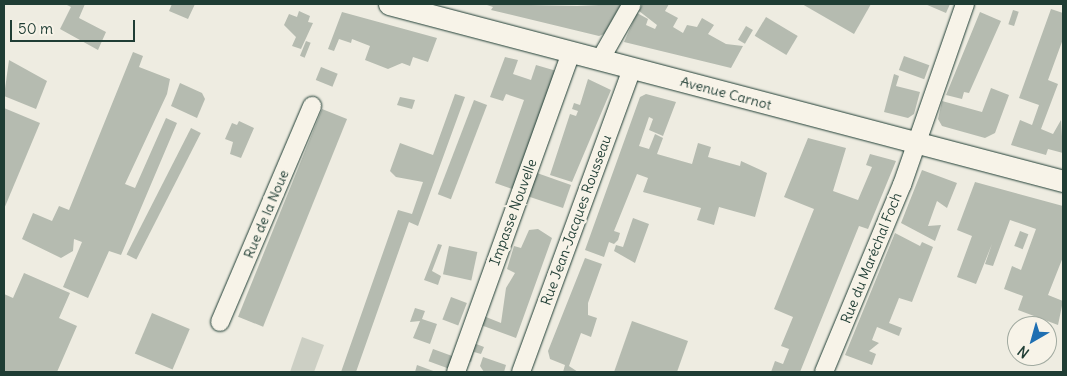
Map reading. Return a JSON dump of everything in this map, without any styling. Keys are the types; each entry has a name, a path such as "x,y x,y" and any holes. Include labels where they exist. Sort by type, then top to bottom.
{"street":[{"name":"Avenue Carnot","path":"389,4 1063,181"},
{"path":"600,60 632,4"},
{"name":"Rue du Maréchal Foch","path":"824,372 918,143 938,72 965,4"},
{"name":"Impasse Nouvelle","path":"456,372 571,52"},
{"name":"Rue Jean-Jacques Rousseau","path":"521,372 632,68"},
{"name":"Rue de la Noue","path":"220,322 312,106"}],"shaded area":[{"path":"302,337 324,345 314,372 290,372"}],"building":[{"path":"65,4 85,4 79,18 106,32 98,50 60,29 71,7"},
{"path":"172,4 195,4 188,19 169,11"},
{"path":"484,4 577,6 621,4 604,34 599,36 491,10 493,7"},
{"path":"643,4 669,4 665,11 678,18 673,27 683,33 687,25 697,27 702,18 714,25 708,34 726,44 743,46 731,68 624,42 637,13 648,19 646,25 655,29 657,25 639,11"},
{"path":"802,4 871,4 854,34"},
{"path":"925,4 950,4 946,13"},
{"path":"1051,9 1063,13 1063,39 1048,80 1058,84 1041,129 1053,134 1061,120 1063,153 1048,149 1046,155 1011,145 1020,120 1032,125 1039,105 1019,98"},
{"path":"1013,10 1019,12 1014,26 1008,24"},
{"path":"299,11 310,16 308,22 313,23 301,49 292,46 296,37 284,25 289,14 297,17"},
{"path":"342,12 437,38 428,62 413,57 410,66 402,63 388,69 365,60 370,46 352,39 351,43 339,39 334,51 328,49"},
{"path":"980,12 1001,21 969,93 964,92 962,99 946,95"},
{"path":"766,17 798,36 786,55 755,36"},
{"path":"746,26 753,30 745,44 738,40"},
{"path":"306,41 311,43 305,58 300,56"},
{"path":"133,52 143,56 139,67 170,79 167,94 125,184 135,188 166,118 177,123 121,255 109,251 88,298 63,287 82,242 74,239 73,251 61,258 22,239 33,213 52,221 59,206 69,210"},
{"path":"904,56 929,65 924,79 899,70"},
{"path":"505,57 518,60 513,74 531,80 536,65 560,72 518,191 495,183 524,100 506,94 503,101 490,97"},
{"path":"9,60 47,81 36,109 4,96"},
{"path":"321,67 338,74 332,87 316,80"},
{"path":"894,74 899,76 896,86 920,92 914,114 908,118 884,112"},
{"path":"588,79 611,90 572,182 550,175 570,114 576,116 578,111 572,109 574,103 580,105"},
{"path":"180,83 202,93 205,99 197,118 171,106"},
{"path":"991,88 1009,95 995,133 985,138 942,126 938,119 942,101 982,112"},
{"path":"455,94 465,97 418,226 409,222 356,372 341,372 398,210 412,214 423,182 396,177 390,171 400,143 433,155"},
{"path":"646,94 676,102 663,136 649,130 653,119 649,117 639,146 649,149 655,134 663,138 657,154 692,164 698,143 711,147 708,157 740,166 741,161 767,173 755,217 719,207 714,225 697,220 701,208 643,192 648,178 637,174 614,231 620,233 618,240 614,244 609,242 604,257 585,250 640,97"},
{"path":"400,97 415,100 412,109 397,105"},
{"path":"474,100 487,105 451,199 438,194"},
{"path":"4,108 40,123 4,209"},
{"path":"322,109 347,119 263,327 238,317"},
{"path":"239,121 254,128 241,158 230,154 233,142 225,139 232,123 237,125"},
{"path":"191,128 201,133 136,260 127,255"},
{"path":"808,138 846,148 833,191 858,200 872,167 866,165 870,154 896,161 868,229 859,226 800,372 771,372 775,361 783,364 789,349 781,346 793,317 774,309 814,209 784,197"},
{"path":"922,170 957,183 947,208 937,201 928,226 941,225 935,241 901,223"},
{"path":"537,173 571,185 563,208 524,195"},
{"path":"975,182 1063,206 1063,257 1048,295 1063,301 1058,325 1057,316 1034,316 1018,310 1023,296 1004,289 1012,266 1021,270 1036,229 1010,220 993,266 985,264 992,244 976,284 957,277 972,236 957,230"},
{"path":"633,218 649,224 635,263 614,251 616,245 623,247"},
{"path":"538,229 552,238 516,338 478,324 481,315 501,323 506,288 515,273 507,269 514,246 521,248 529,230"},
{"path":"1020,231 1028,234 1023,249 1014,246"},
{"path":"895,233 920,246 922,242 933,247 912,302 899,298 889,323 902,328 899,336 877,327 872,340 879,343 869,351 876,354 872,365 845,355"},
{"path":"438,244 442,245 432,271 441,276 438,285 424,280"},
{"path":"449,246 477,252 471,280 443,274"},
{"path":"585,258 602,264 588,303 588,315 597,318 591,337 581,333 569,366 578,372 563,372 565,365 550,359 548,351"},
{"path":"24,273 70,293 59,318 77,326 57,372 4,372 4,294 13,298"},
{"path":"451,297 467,303 458,325 442,319"},
{"path":"415,308 425,311 422,319 437,324 430,344 413,338 420,321 410,322"},
{"path":"152,313 190,329 173,370 135,354"},
{"path":"632,321 688,341 677,372 614,372"},
{"path":"471,342 484,347 481,354 474,352 471,362 465,360"},
{"path":"433,349 458,358 454,370 429,361"},
{"path":"483,357 506,365 504,372 484,372 480,366"},
{"path":"417,365 436,372 415,372"}]}
